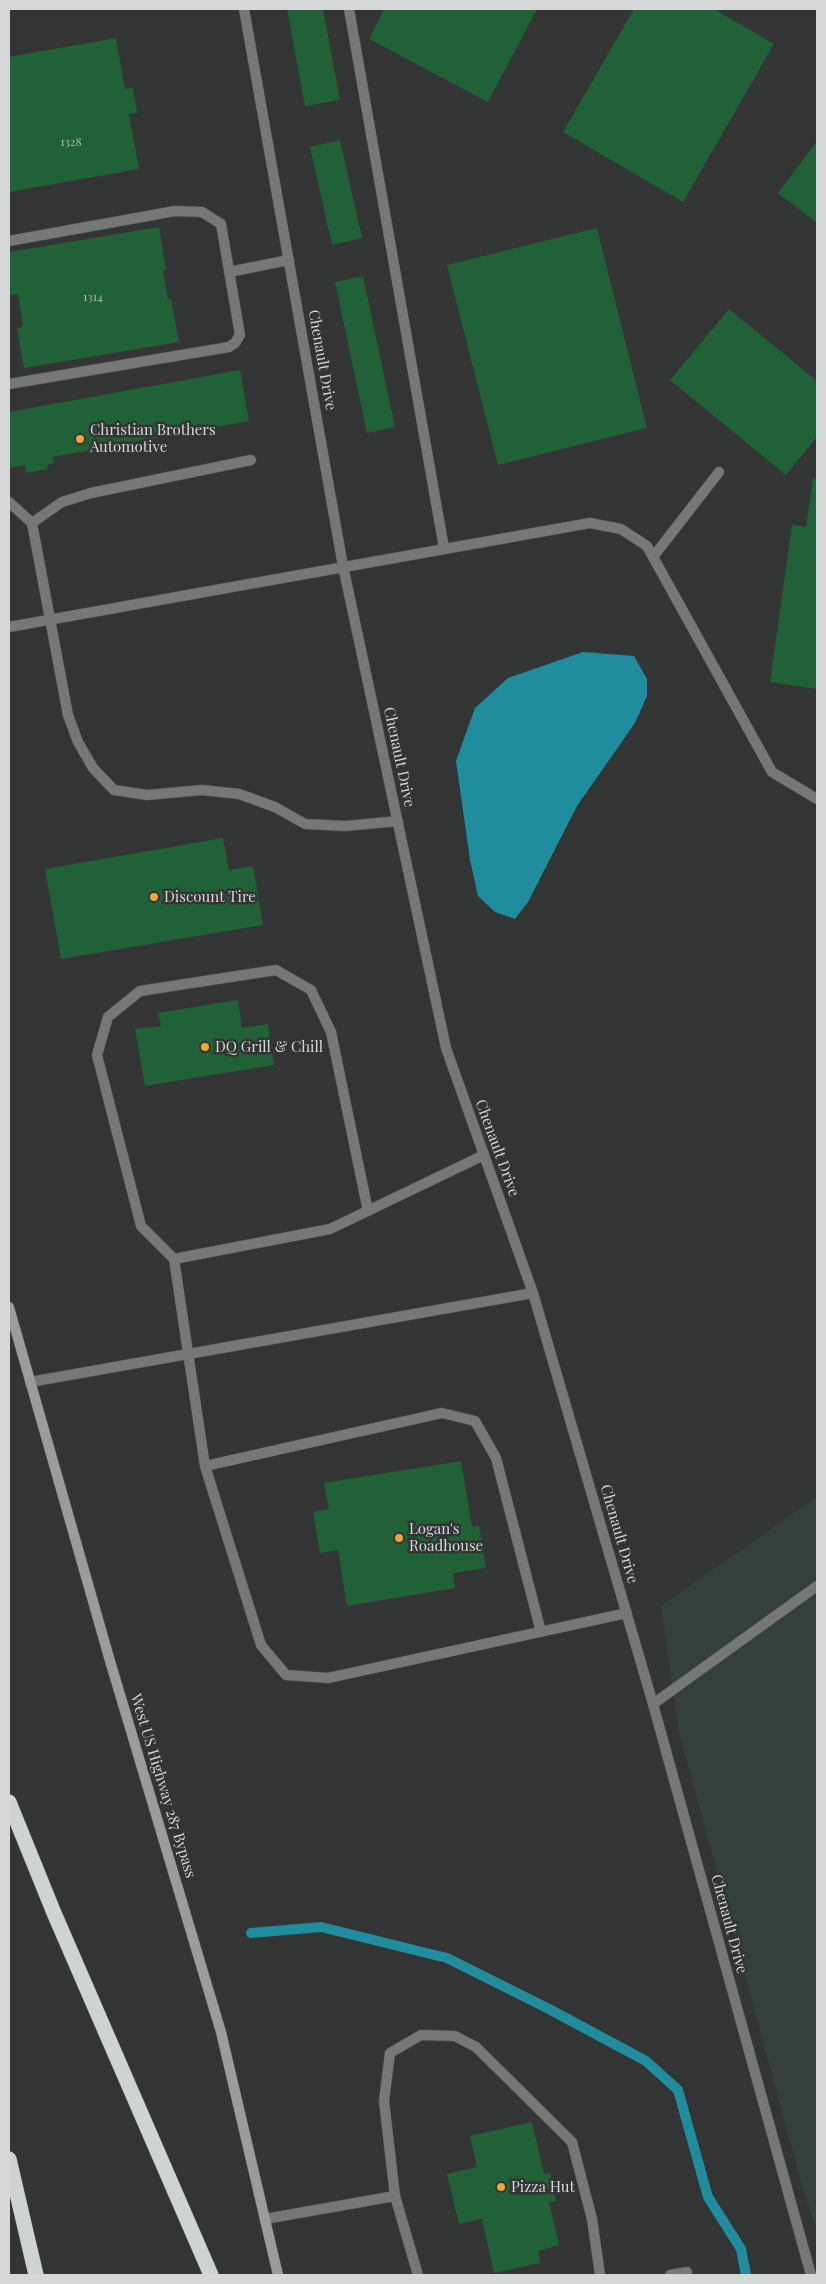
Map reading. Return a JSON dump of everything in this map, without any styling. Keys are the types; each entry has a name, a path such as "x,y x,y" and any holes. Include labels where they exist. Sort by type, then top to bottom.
{"highway":[{"path":"9,1802 54,1913 211,2275"},
{"path":"9,2159 36,2275"}],"main road":[{"name":"West US Highway 287 Bypass","path":"9,1307 110,1661 221,2032 278,2275"}],"street":[{"name":"Chenault Drive","path":"244,9 343,566 446,1048 533,1293 653,1704 810,2275"},
{"path":"349,9 444,548"},
{"path":"9,241 175,211 202,212 221,224 240,335 235,343 228,347 9,384"},
{"path":"229,272 289,260"},
{"path":"32,523 62,502 91,493 251,460"},
{"path":"653,557 719,472"},
{"path":"9,502 32,523 52,620 68,715 78,742 92,768 114,790 147,795 202,790 239,794 275,807 306,824 346,826 398,820"},
{"path":"9,627 590,523 621,529 647,546 772,772 817,799"},
{"path":"368,1211 331,1032 311,990 276,970 140,991 108,1018 97,1055 141,1226 174,1259 205,1466 261,1645 286,1675 328,1678 627,1613"},
{"path":"174,1259 330,1229 484,1155"},
{"path":"30,1382 533,1293"},
{"path":"205,1466 442,1413 475,1421 496,1458 541,1632"},
{"path":"653,1704 817,1586"},
{"path":"418,2275 395,2196 384,2101 390,2053 421,2035 454,2036 476,2047 572,2142 592,2219 600,2275"},
{"path":"265,2219 395,2196"},
{"path":"670,2275 687,2272"}],"shaded area":[{"path":"817,1497 817,2230 804,2193 679,1732 661,1606"}],"water":[{"path":"583,652 634,656 647,679 647,696 635,723 577,806 528,902 515,919 495,912 478,896 470,860 456,761 475,708 508,678"}],"building":[{"path":"287,9 323,9 340,100 305,106"},
{"path":"384,9 537,9 488,102 369,39"},
{"path":"634,9 714,9 774,44 683,202 563,132"},
{"path":"116,38 125,89 133,88 137,113 129,114 139,169 9,192 9,57"},
{"path":"340,140 362,238 332,245 310,147"},
{"path":"817,141 817,223 778,193"},
{"path":"159,227 166,270 163,271 168,300 171,299 179,342 24,368 17,328 23,327 18,294 10,295 9,252"},
{"path":"597,228 647,428 498,465 447,265"},
{"path":"363,276 395,427 367,433 335,282"},
{"path":"729,309 817,381 817,437 786,475 670,380"},
{"name":"Christian Brothers Automotive","path":"240,370 249,421 53,457 54,463 47,465 48,469 26,473 25,465 9,468 9,412"},
{"path":"813,478 817,479 817,689 770,682 792,525 806,527"},
{"name":"Discount Tire","path":"223,838 229,870 253,866 263,925 61,959 45,869"},
{"name":"DQ Grill & Chill","path":"238,1000 242,1028 268,1024 274,1065 145,1086 135,1029 161,1026 158,1013"},
{"name":"Logan's Roadhouse","path":"461,1461 472,1527 479,1526 486,1568 453,1573 455,1588 347,1606 338,1550 320,1553 313,1512 329,1509 324,1483"},
{"name":"Pizza Hut","path":"532,2122 544,2174 550,2173 556,2201 549,2202 559,2245 538,2251 540,2263 494,2273 482,2219 459,2224 447,2174 477,2167 470,2136"}],"waterway":[{"path":"251,1933 321,1927 447,1958 549,2009 646,2061 678,2090 708,2197 741,2249 746,2275"}],"place":[{"name":"Christian Brothers Automotive","path":"80,439"},
{"name":"Discount Tire","path":"154,897"},
{"name":"DQ Grill & Chill","path":"205,1047"},
{"name":"Logan's Roadhouse","path":"399,1538"},
{"name":"Pizza Hut","path":"501,2187"}]}
